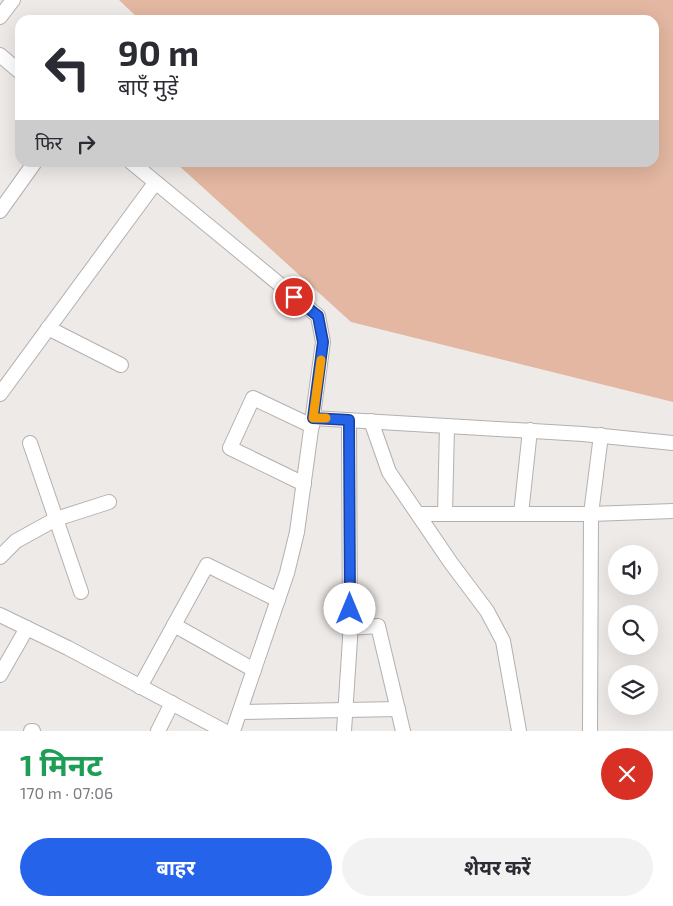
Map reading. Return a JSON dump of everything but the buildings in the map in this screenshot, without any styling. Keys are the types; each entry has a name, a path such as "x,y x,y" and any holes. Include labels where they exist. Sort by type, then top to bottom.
{"street":[{"path":"0,17 13,0"},
{"path":"0,55 15,68"},
{"path":"0,210 31,167"},
{"path":"137,167 318,316 323,342 297,532 287,573 233,731"},
{"path":"0,394 155,182"},
{"path":"48,328 121,365"},
{"path":"304,484 230,448 253,398 312,422 349,420 530,430 673,443"},
{"path":"344,731 350,628 349,420"},
{"path":"371,421 390,472 451,563 488,611 502,641 519,731"},
{"path":"445,514 447,426"},
{"path":"520,514 530,430"},
{"path":"590,731 591,514 600,435"},
{"path":"30,443 81,592"},
{"path":"0,557 16,541 56,519 109,502"},
{"path":"418,514 591,514 673,511"},
{"path":"140,686 207,565 278,600"},
{"path":"0,615 224,731"},
{"path":"174,625 254,670"},
{"path":"350,628 378,626 403,731"},
{"path":"0,675 27,628"},
{"path":"158,731 172,703"},
{"path":"240,712 398,709"}],"shaded area":[{"path":"119,0 673,0 673,402 351,322 180,167 659,167 659,15 135,15"}],"slow traffic":[{"path":"321,360 313,418 326,418"}],"route":[{"path":"294,297 318,316 323,342 313,418 349,420 350,609"}]}
